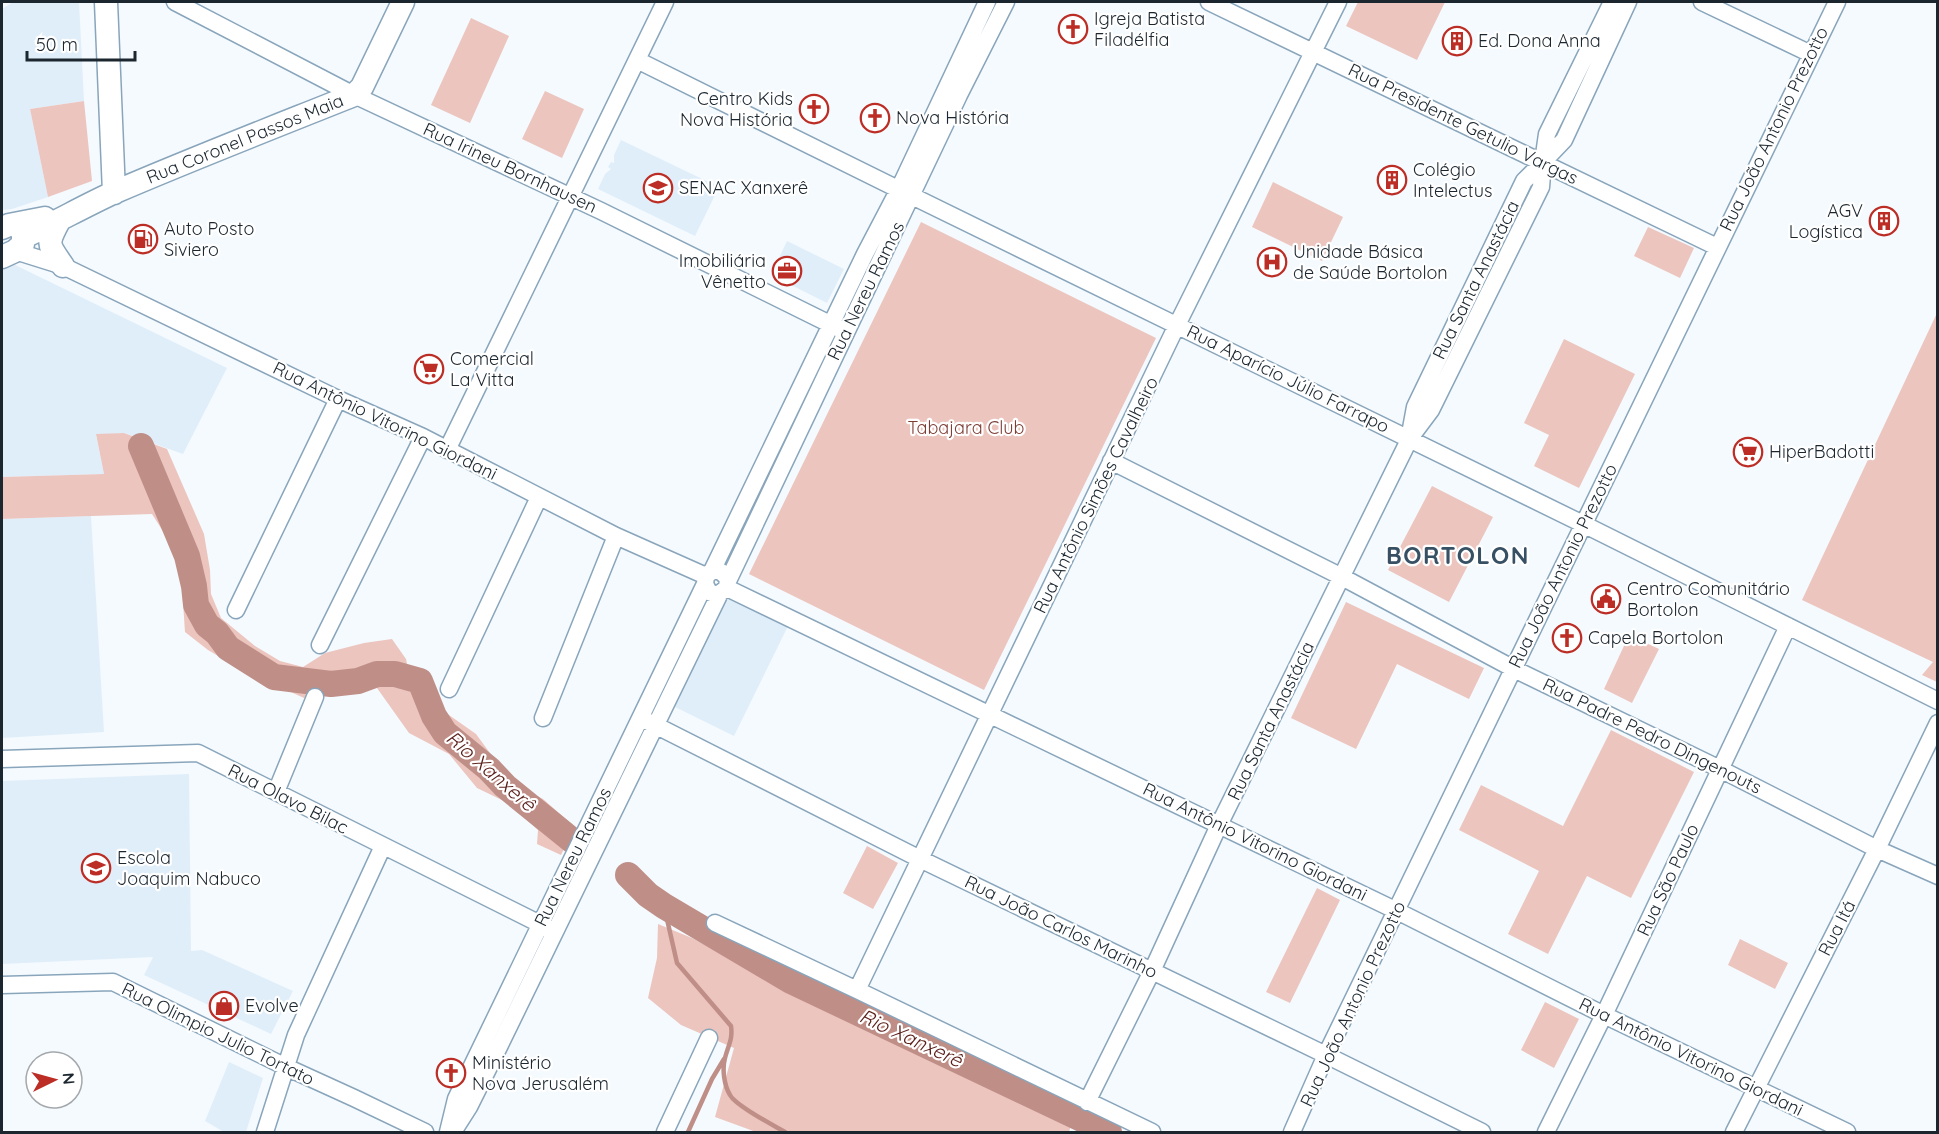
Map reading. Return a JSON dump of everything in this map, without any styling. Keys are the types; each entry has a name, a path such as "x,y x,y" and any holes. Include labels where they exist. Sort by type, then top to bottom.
{"main road":[{"path":"95,2 107,30"},
{"path":"106,2 114,193"},
{"name":"Rua Coronel Passos Maia","path":"10,238 354,94 362,87 403,2"},
{"path":"63,266 50,246 50,237 66,216"}],"street":[{"name":"Rua Irineu Bornhausen","path":"176,2 354,94 570,196 839,328"},
{"path":"447,450 665,2"},
{"name":"Rua Nereu Ramos","path":"451,1132 456,1099 488,1051 523,980 648,721 677,642 787,414 881,261 905,193 952,92 987,2"},
{"name":"Rua Nereu Ramos","path":"952,92 1003,2"},
{"name":"Rua Presidente Getulio Vargas","path":"1209,2 1717,247"},
{"name":"Rua Antônio Simões Cavalheiro","path":"857,990 1177,325 1338,2"},
{"name":"Rua Santa Anastácia","path":"1087,1102 1152,971 1219,825 1410,438 1431,410 1468,297 1524,181 1564,140 1584,96 1612,2"},
{"name":"Rua Santa Anastácia","path":"1448,358 1483,305 1541,187 1547,134 1569,88 1628,2"},
{"path":"1702,2 1811,54"},
{"name":"Rua João Antonio Prezotto","path":"1292,1132 1326,1054 1837,2"},
{"name":"Rua Aparício Júlio Farrapo","path":"637,60 1410,438 1938,701"},
{"path":"1569,88 1584,96"},
{"name":"Rua Nereu Ramos","path":"648,721 692,650 725,587 803,422 865,254 905,193"},
{"path":"1498,236 1514,244"},
{"name":"Rua Antônio Vitorino Giordani","path":"10,238 40,247 63,266 338,399 423,436 616,536 708,577 709,592 717,595 725,587 1397,911 1604,1015 1847,1132"},
{"path":"865,254 881,261"},
{"path":"1468,297 1483,305"},
{"path":"236,610 338,399"},
{"path":"787,414 803,422"},
{"path":"320,645 423,436"},
{"name":"Rua Padre Pedro Dingenouts","path":"1111,461 1342,577 1514,669 1720,769 1877,849 1938,876"},
{"path":"748,495 764,504"},
{"path":"450,689 539,497"},
{"path":"543,718 616,536"},
{"name":"Rua São Paulo","path":"1546,1132 1604,1015 1788,626"},
{"path":"677,642 692,650"},
{"path":"276,792 315,696"},
{"name":"Rua João Carlos Marinho","path":"648,721 920,859 1326,1054 1482,1132"},
{"name":"Rua Itá","path":"1734,1132 1938,723"},
{"name":"Rua Olavo Bilac","path":"2,759 198,753 548,928"},
{"path":"265,1132 296,1035 383,846"},
{"path":"715,923 1152,1132"},
{"name":"Rua Olimpio Julio Tortato","path":"2,985 113,982 286,1068 425,1132"},
{"path":"665,1132 709,1038"}],"shaded area":[{"path":"13,2 79,2 84,101 30,109 48,197 2,210 2,9"},
{"name":"SENAC Xanxerê","path":"621,140 719,187 695,236 598,189 605,174 611,169 608,167 611,162 614,163 614,155"},
{"path":"787,241 844,269 827,303 771,275"},
{"path":"11,263 227,368 183,454 124,433 96,435 104,474 2,477 2,267"},
{"path":"91,516 104,732 2,738 2,519"},
{"path":"724,595 788,626 734,736 671,705"},
{"name":"Escola Joaquim Nabuco","path":"189,774 191,951 202,950 293,991 271,1034 144,975 153,957 2,964 2,781"},
{"path":"229,1062 263,1078 246,1132 224,1132 205,1121"}],"green space":[{"path":"1358,2 1445,2 1417,60 1346,26"},
{"path":"471,18 509,36 470,123 431,105"},
{"path":"545,91 584,109 562,158 522,139"},
{"path":"84,101 92,181 48,197 30,109"},
{"path":"1273,182 1343,217 1322,261 1252,227"},
{"name":"Tabajara Club","path":"921,222 1156,338 984,690 749,574"},
{"path":"1648,227 1694,248 1680,278 1634,256"},
{"path":"1937,313 1937,682 1922,675 1933,662 1802,600"},
{"path":"1564,339 1635,374 1579,488 1534,466 1549,435 1524,423"},
{"path":"124,433 167,449 204,534 211,594 221,618 255,646 280,661 303,667 325,653 364,643 392,639 406,659 412,689 476,734 512,783 543,799 575,827 561,855 537,844 538,830 508,803 477,788 449,754 409,733 377,688 328,692 304,698 240,669 208,650 185,632 180,558 152,514 2,519 2,477 104,474 96,434"},
{"path":"1432,486 1493,517 1449,602 1388,570"},
{"path":"1346,602 1484,668 1469,699 1397,664 1356,749 1291,718"},
{"path":"1629,635 1659,649 1632,703 1604,689"},
{"path":"1611,730 1694,772 1631,898 1587,876 1548,954 1508,934 1539,871 1459,830 1481,785 1563,826"},
{"path":"867,846 898,863 873,909 843,893"},
{"path":"1317,888 1340,900 1290,1003 1266,992"},
{"path":"658,924 692,938 851,1022 993,1088 1028,1099 1067,1117 1072,1122 1069,1132 756,1132 715,1117 734,1048 681,1025 648,998 657,958"},
{"path":"1740,939 1788,963 1775,989 1728,965"},
{"path":"1545,1002 1579,1019 1554,1068 1521,1050"}],"waterway":[{"name":"Rio Xanxerê","path":"141,446 187,556 196,605 207,625 217,633 228,648 274,677 331,684 358,681 377,674 395,674 420,681 434,716 445,733 574,842"},
{"name":"Rio Xanxerê","path":"628,875 648,895 664,906 791,981 1109,1132"},
{"path":"664,906 677,963 731,1026 731,1039 724,1067 725,1082 730,1095 747,1110 785,1132"},
{"path":"688,1132 712,1079 724,1059"}],"place":[{"name":"Igreja Batista Filadélfia","path":"1073,29"},
{"name":"Ed. Dona Anna","path":"1457,41"},
{"name":"Centro Kids Nova História","path":"814,109"},
{"name":"Nova História","path":"875,118"},
{"name":"Colégio Intelectus","path":"1392,180"},
{"name":"SENAC Xanxerê","path":"658,188"},
{"name":"AGV Logística","path":"1884,221"},
{"name":"Auto Posto Siviero","path":"143,239"},
{"name":"Unidade Básica de Saúde Bortolon","path":"1272,262"},
{"name":"Imobiliária Vênetto","path":"787,271"},
{"name":"Comercial La Vitta","path":"429,369"},
{"name":"HiperBadotti","path":"1748,452"},
{"name":"Centro Comunitário Bortolon","path":"1606,599"},
{"name":"Capela Bortolon","path":"1567,638"},
{"name":"Escola Joaquim Nabuco","path":"96,868"},
{"name":"Evolve","path":"224,1006"},
{"name":"Ministério Nova Jerusalém","path":"451,1073"}],"district":[{"name":"BORTOLON","path":"1458,556"}]}
